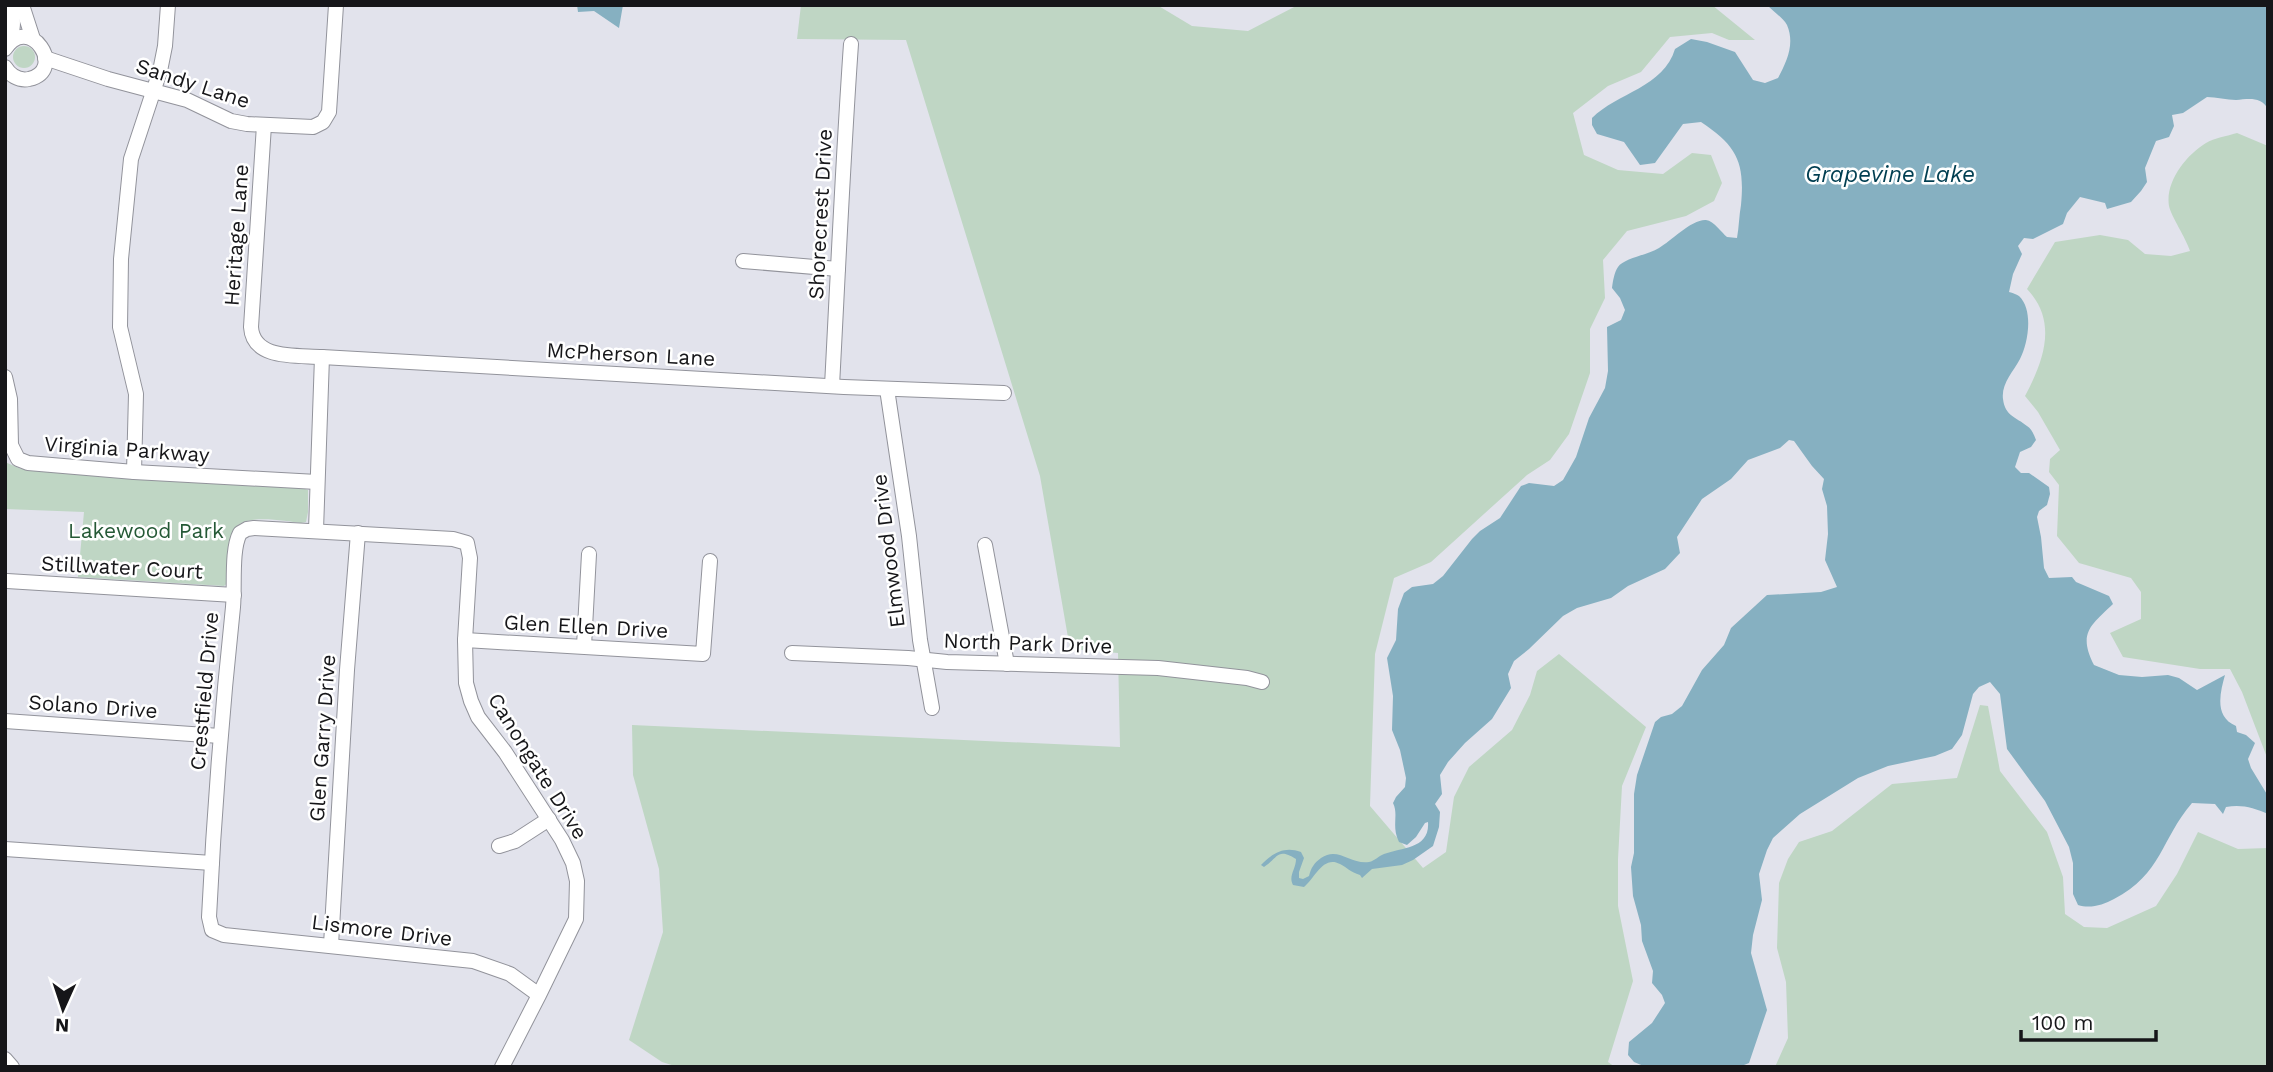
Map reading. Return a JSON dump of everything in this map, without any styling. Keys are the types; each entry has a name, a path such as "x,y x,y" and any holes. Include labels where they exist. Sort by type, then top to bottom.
{"street":[{"path":"7,47 14,23 11,5"},
{"path":"22,5 33,39 43,49 46,58 37,75"},
{"path":"134,472 137,415 120,327 121,259 131,159 154,91 165,46 168,5"},
{"name":"Sandy Lane","path":"46,58 99,76 187,100 231,121 313,127 323,122 329,112 336,5"},
{"path":"7,47 14,40 23,37 33,39"},
{"name":"Shorecrest Drive","path":"832,386 843,199 842,167 851,44"},
{"path":"5,67 11,78"},
{"name":"Sandy Lane","path":"11,78 29,79 37,75 67,74 99,76"},
{"name":"Heritage Lane","path":"257,345 251,337 251,327 264,125"},
{"path":"743,261 838,269"},
{"name":"McPherson Lane","path":"257,345 269,352 322,357 1004,393"},
{"path":"316,530 322,357"},
{"name":"Virginia Parkway","path":"5,377 11,445 18,459 42,466 317,482"},
{"name":"Elmwood Drive","path":"887,388 899,460 919,640 932,708"},
{"name":"Crestfield Drive","path":"212,930 209,917 212,863 236,547 240,533 247,529 316,530"},
{"name":"Canongate Drive","path":"316,530 453,538 467,543 470,558 465,640 466,683 471,701 478,717 505,752 562,840 578,881 576,919 502,1067"},
{"name":"Glen Garry Drive","path":"331,945 358,533"},
{"path":"985,545 1007,664"},
{"path":"584,646 589,554"},
{"name":"Glen Ellen Drive","path":"465,640 703,654 710,561"},
{"name":"Stillwater Court","path":"7,581 234,595"},
{"name":"North Park Drive","path":"792,653 947,663 1158,668 1262,682"},
{"name":"Solano Drive","path":"5,721 220,736"},
{"path":"499,846 515,841 549,820"},
{"path":"5,849 212,863"},
{"name":"Lismore Drive","path":"212,930 224,935 473,961 510,974 539,995"},
{"path":"5,1059 12,1067"}],"green space":[{"path":"801,5 1157,5 1192,26 1248,31 1298,5 1712,5 1755,40 1729,40 1712,33 1670,37 1641,72 1608,86 1573,113 1584,155 1618,170 1663,174 1692,153 1711,155 1722,183 1714,201 1686,216 1627,231 1603,260 1605,298 1590,329 1590,373 1569,434 1550,460 1527,475 1431,562 1394,578 1375,654 1370,806 1423,868 1446,852 1454,797 1469,767 1512,730 1530,695 1537,671 1559,654 1646,727 1622,786 1618,906 1633,981 1608,1062 1615,1067 678,1067 662,1062 629,1040 663,932 659,869 633,775 632,725 1120,747 1118,653 1070,649 1040,476 906,40 797,39"},
{"path":"24,46 32,49 35,57 32,65 24,68 16,65 13,57 16,49"},
{"path":"2237,133 2268,146 2268,760 2242,692 2230,669 2200,669 2123,657 2110,633 2141,619 2141,592 2131,578 2079,563 2057,536 2059,485 2049,472 2050,459 2060,450 2038,412 2025,396 2038,369 2045,341 2042,315 2037,302 2027,289 2055,242 2100,235 2128,240 2145,254 2171,256 2190,251 2169,206 2170,188 2178,170 2199,148 2213,140"},
{"name":"Lakewood Park","path":"5,462 21,469 298,487 308,490 308,512 306,522 301,523 263,519 237,526 231,543 229,582 224,586 78,577 84,512 5,509"},
{"path":"1980,705 1988,706 2000,771 2047,832 2063,877 2065,914 2084,927 2107,928 2156,906 2177,874 2198,832 2238,849 2268,848 2268,1067 1775,1067 1788,1038 1786,982 1777,948 1779,883 1788,859 1799,842 1832,831 1892,784 1957,778"}],"water":[{"path":"577,5 623,5 619,28 594,11 578,12"},
{"name":"Grapevine Lake","path":"1767,5 2268,5 2268,109 2262,102 2254,99 2207,97 2183,113 2172,115 2174,126 2169,137 2156,141 2145,168 2147,182 2131,202 2107,209 2105,203 2080,197 2067,213 2063,224 2033,239 2024,238 2018,246 2022,254 2009,292 2019,296 2024,302 2028,327 2023,353 2006,383 2003,399 2006,409 2033,432 2036,440 2031,447 2020,452 2015,467 2021,473 2029,473 2049,487 2047,505 2039,511 2037,517 2044,568 2049,578 2072,577 2076,582 2109,596 2113,604 2098,618 2087,637 2089,654 2094,665 2119,675 2168,675 2179,678 2197,690 2225,675 2220,697 2222,711 2224,717 2236,726 2237,732 2246,735 2255,743 2248,759 2268,796 2268,814 2237,806 2226,807 2223,814 2215,804 2192,803 2142,879 2105,903 2078,905 2073,894 2073,863 2069,847 2045,801 2007,749 2000,694 1990,682 1979,687 1973,694 1962,735 1952,749 1935,756 1888,766 1858,778 1800,814 1773,838 1759,874 1762,900 1751,953 1767,1010 1749,1063 1739,1067 1646,1067 1634,1062 1628,1055 1629,1042 1652,1023 1665,1003 1652,983 1653,971 1642,941 1641,925 1633,896 1631,867 1637,775 1655,722 1682,706 1702,670 1724,645 1731,628 1767,595 1821,592 1837,587 1825,560 1828,534 1827,506 1822,489 1824,479 1794,441 1789,440 1780,448 1748,460 1731,479 1702,499 1677,537 1680,553 1665,569 1628,586 1611,598 1577,608 1563,616 1514,661 1508,674 1511,688 1492,719 1465,743 1440,775 1442,794 1435,804 1440,812 1439,827 1433,846 1402,865 1372,869 1362,878 1340,864 1329,863 1304,887 1293,885 1291,879 1296,859 1281,854 1264,867 1261,865 1279,852 1301,852 1304,858 1299,878 1303,879 1309,876 1316,862 1327,855 1369,862 1384,854 1414,846 1424,837 1428,822 1407,845 1399,842 1393,803 1405,787 1406,778 1392,730 1393,696 1387,658 1396,640 1398,609 1404,593 1412,587 1433,584 1443,576 1472,539 1500,518 1521,486 1529,483 1554,486 1563,480 1576,457 1589,418 1605,388 1608,371 1607,327 1621,320 1625,310 1612,288 1618,267 1625,261 1659,248 1700,221 1709,221 1727,237 1737,238 1742,177 1736,156 1723,139 1701,122 1683,124 1655,163 1640,165 1624,142 1597,134 1592,118 1602,109 1650,81 1669,62 1675,49 1691,39 1735,52 1753,80 1765,83 1778,78 1789,52 1789,32 1785,22"}]}
